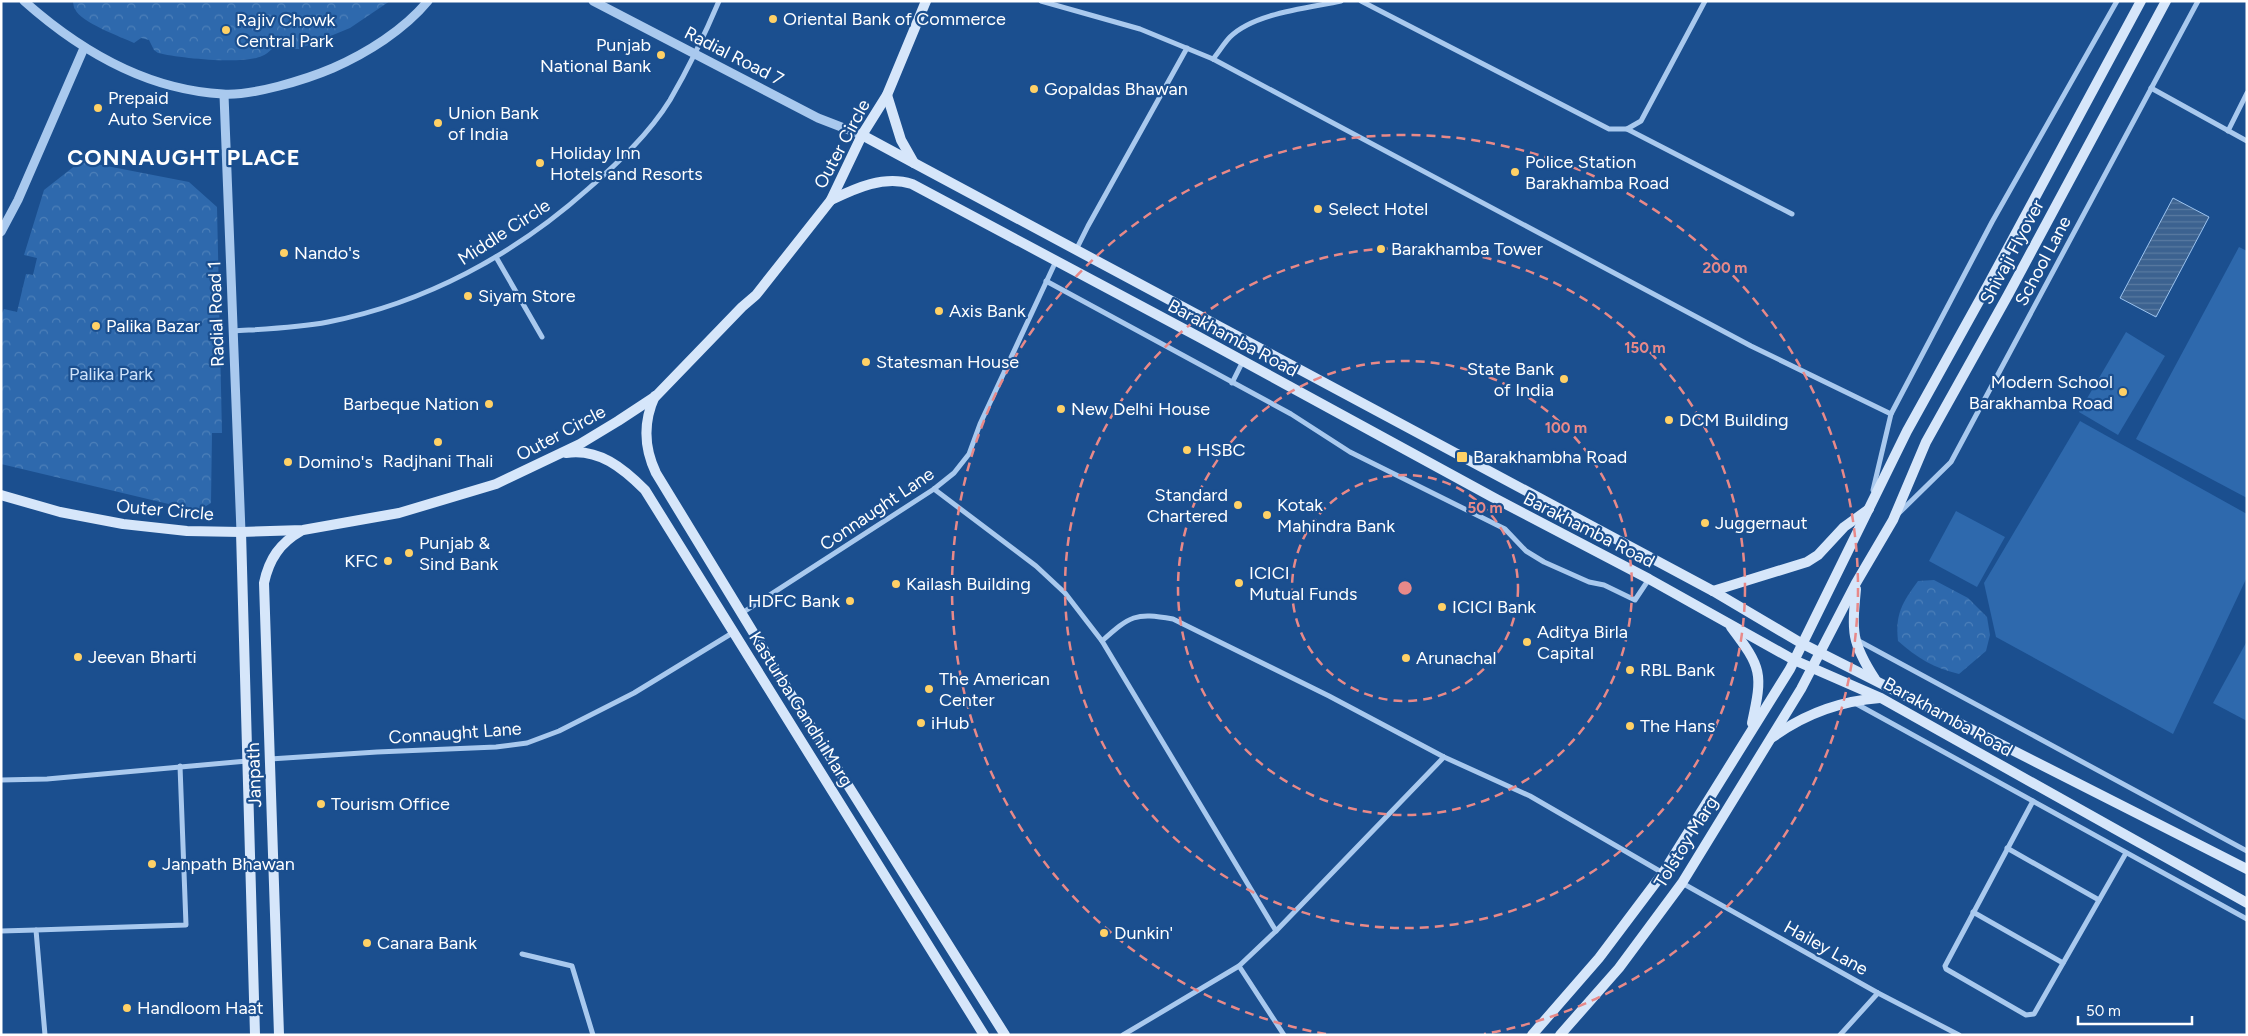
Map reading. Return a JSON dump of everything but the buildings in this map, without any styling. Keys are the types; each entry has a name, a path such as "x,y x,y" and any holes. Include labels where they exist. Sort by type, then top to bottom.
{"main road":[{"name":"Outer Circle","path":"1,495 60,512 123,524 187,531 303,530 399,513 496,484 553,457 618,421 656,396 742,307 756,295 831,200 862,135 887,95 926,1"},
{"name":"Shivaji Flyover","path":"1801,643 1906,431 1988,285 2141,1"},
{"name":"Shivaji Flyover","path":"1856,583 1893,520 1926,442 2008,295 2166,1"},
{"path":"887,95 901,140 914,163"},
{"name":"Barakhamba Road","path":"862,135 1714,590 1801,643 2247,869"},
{"name":"Barakhamba Road","path":"831,200 854,189 888,180 905,182 926,191 1496,499 1649,579 1794,660 1881,698 2247,902"},
{"name":"Kasturba Gandhi Marg","path":"656,396 648,414 646,430 646,445 651,464 742,614 1006,1035"},
{"name":"Kasturba Gandhi Marg","path":"553,457 582,452 596,455 610,461 633,478 645,490 984,1035"},
{"path":"1714,590 1815,558 1844,527 1869,508"},
{"name":"Janpath","path":"278,1035 264,583 270,561 276,551 288,539 303,530"},
{"name":"Janpath","path":"241,532 255,1035"},
{"path":"1856,583 1852,626 1860,656 1876,680"},
{"name":"Tolstoy Marg","path":"1560,1035 1618,968 1682,883 1813,668 1856,583"},
{"path":"1728,623 1751,654 1758,671 1758,697 1750,732"},
{"name":"Tolstoy Marg","path":"1532,1035 1599,958 1663,873 1794,660 1801,643"},
{"path":"1769,741 1802,718 1821,710 1851,701 1881,698"}],"street":[{"path":"24,1 54,28 84,48 136,74 181,88 224,95 251,92 312,77 350,61 394,32 428,1"},
{"name":"Radial Road 7","path":"593,1 818,118 862,135"},
{"name":"Middle Circle","path":"234,331 327,322 372,311 417,296 452,281 496,257 540,228 611,169 643,135 669,100 694,54 719,1"},
{"path":"1041,1 1140,29 1213,59 1742,341 1891,414"},
{"path":"1213,59 1230,37 1245,26 1268,17 1341,1"},
{"path":"1361,1 1609,128 1627,129 1792,214"},
{"path":"1627,129 1641,121 1705,1"},
{"path":"1869,508 1891,414 1992,222 2117,1"},
{"name":"School Lane","path":"1893,520 1951,462 2198,1"},
{"path":"1,232 22,192 84,48"},
{"path":"1076,250 1187,48"},
{"path":"2151,88 2247,141"},
{"path":"2228,131 2247,93"},
{"name":"Radial Road 1","path":"224,95 241,532"},
{"path":"496,257 542,337"},
{"name":"Connaught Lane","path":"742,614 934,490 954,473 969,454 980,424 1056,261"},
{"path":"1046,281 1291,414 1350,452 1505,529 1526,551 1544,562 1589,582 1604,585 1635,600 1649,579"},
{"path":"1232,383 1243,361"},
{"path":"934,490 1036,566 1065,593 1102,641 1276,932"},
{"path":"1102,641 1126,620 1150,615 1174,619 1329,696 1444,757 1530,796 1663,873"},
{"name":"Connaught Lane","path":"270,759 377,752 496,748 527,743 559,731 634,693 734,632"},
{"path":"1855,638 2247,851"},
{"path":"1851,701 2247,919"},
{"path":"1122,1035 1239,966 1276,932 1444,757"},
{"path":"1,780 47,779 247,761"},
{"path":"1,931 186,925 180,766"},
{"path":"2032,801 1946,962 1946,969 2026,1015 2034,1014 2126,852"},
{"path":"2007,848 2099,900"},
{"name":"Hailey Lane","path":"1682,883 1878,993 1959,1035"},
{"path":"1973,912 2063,963"},
{"path":"36,930 45,1035"},
{"path":"522,954 572,966 593,1035"},
{"path":"1239,966 1284,1035"},
{"path":"1840,1035 1878,993"}],"green space":[{"name":"Rajiv Chowk Central Park","path":"73,1 390,1 350,28 299,49 290,49 281,44 275,46 262,56 253,59 226,60 195,59 158,53 154,50 149,40 141,38 134,43 92,24 78,14 74,8"},
{"name":"Palika Park","path":"81,161 189,182 217,207 222,433 212,433 211,503 198,511 1,464 1,315 4,309 17,312 26,274 33,275 37,258 24,255 44,190"},
{"path":"2239,247 2247,251 2247,498 2136,439"},
{"path":"2126,332 2165,356 2118,435 2079,412"},
{"path":"2080,421 2247,514 2247,577 2173,734 1996,637 1984,583"},
{"path":"1956,511 2005,537 1977,587 1929,561"},
{"path":"1934,580 1968,598 1987,617 1990,635 1986,651 1959,674 1926,662 1898,641 1899,616 1908,596 1918,581"},
{"path":"2247,641 2247,721 2213,703"}],"shaded area":[{"path":"2173,198 2209,217 2156,317 2120,298"}],"place":[{"name":"Oriental Bank of Commerce","path":"773,19"},
{"name":"Rajiv Chowk Central Park","path":"226,30"},
{"name":"Punjab National Bank","path":"661,55"},
{"name":"Gopaldas Bhawan","path":"1034,89"},
{"name":"Prepaid Auto Service","path":"98,108"},
{"name":"Union Bank of India","path":"438,123"},
{"name":"Holiday Inn Hotels and Resorts","path":"540,163"},
{"name":"Police Station Barakhamba Road","path":"1515,172"},
{"name":"Select Hotel","path":"1318,209"},
{"name":"Barakhamba Tower","path":"1381,249"},
{"name":"Nando's","path":"284,253"},
{"name":"Siyam Store","path":"468,296"},
{"name":"Axis Bank","path":"939,311"},
{"name":"Palika Bazar","path":"96,326"},
{"name":"Statesman House","path":"866,362"},
{"name":"State Bank of India","path":"1564,379"},
{"name":"Modern School Barakhamba Road","path":"2123,392"},
{"name":"Barbeque Nation","path":"489,404"},
{"name":"New Delhi House","path":"1061,409"},
{"name":"DCM Building","path":"1669,420"},
{"name":"Radjhani Thali","path":"438,442"},
{"name":"HSBC","path":"1187,450"},
{"name":"Barakhambha Road","path":"1462,457"},
{"name":"Domino's","path":"288,462"},
{"name":"Standard Chartered","path":"1238,505"},
{"name":"Kotak Mahindra Bank","path":"1267,515"},
{"name":"Juggernaut","path":"1705,523"},
{"name":"Punjab & Sind Bank","path":"409,553"},
{"name":"KFC","path":"388,561"},
{"name":"ICICI Mutual Funds","path":"1239,583"},
{"name":"Kailash Building","path":"896,584"},
{"name":"HDFC Bank","path":"850,601"},
{"name":"ICICI Bank","path":"1442,607"},
{"name":"Aditya Birla Capital","path":"1527,642"},
{"name":"Jeevan Bharti","path":"78,657"},
{"name":"Arunachal","path":"1406,658"},
{"name":"RBL Bank","path":"1630,670"},
{"name":"The American Center","path":"929,689"},
{"name":"iHub","path":"921,723"},
{"name":"The Hans","path":"1630,726"},
{"name":"Tourism Office","path":"321,804"},
{"name":"Janpath Bhawan","path":"152,864"},
{"name":"Dunkin'","path":"1104,933"},
{"name":"Canara Bank","path":"367,943"},
{"name":"Handloom Haat","path":"127,1008"}],"district":[{"name":"CONNAUGHT PLACE","path":"184,157"}]}
